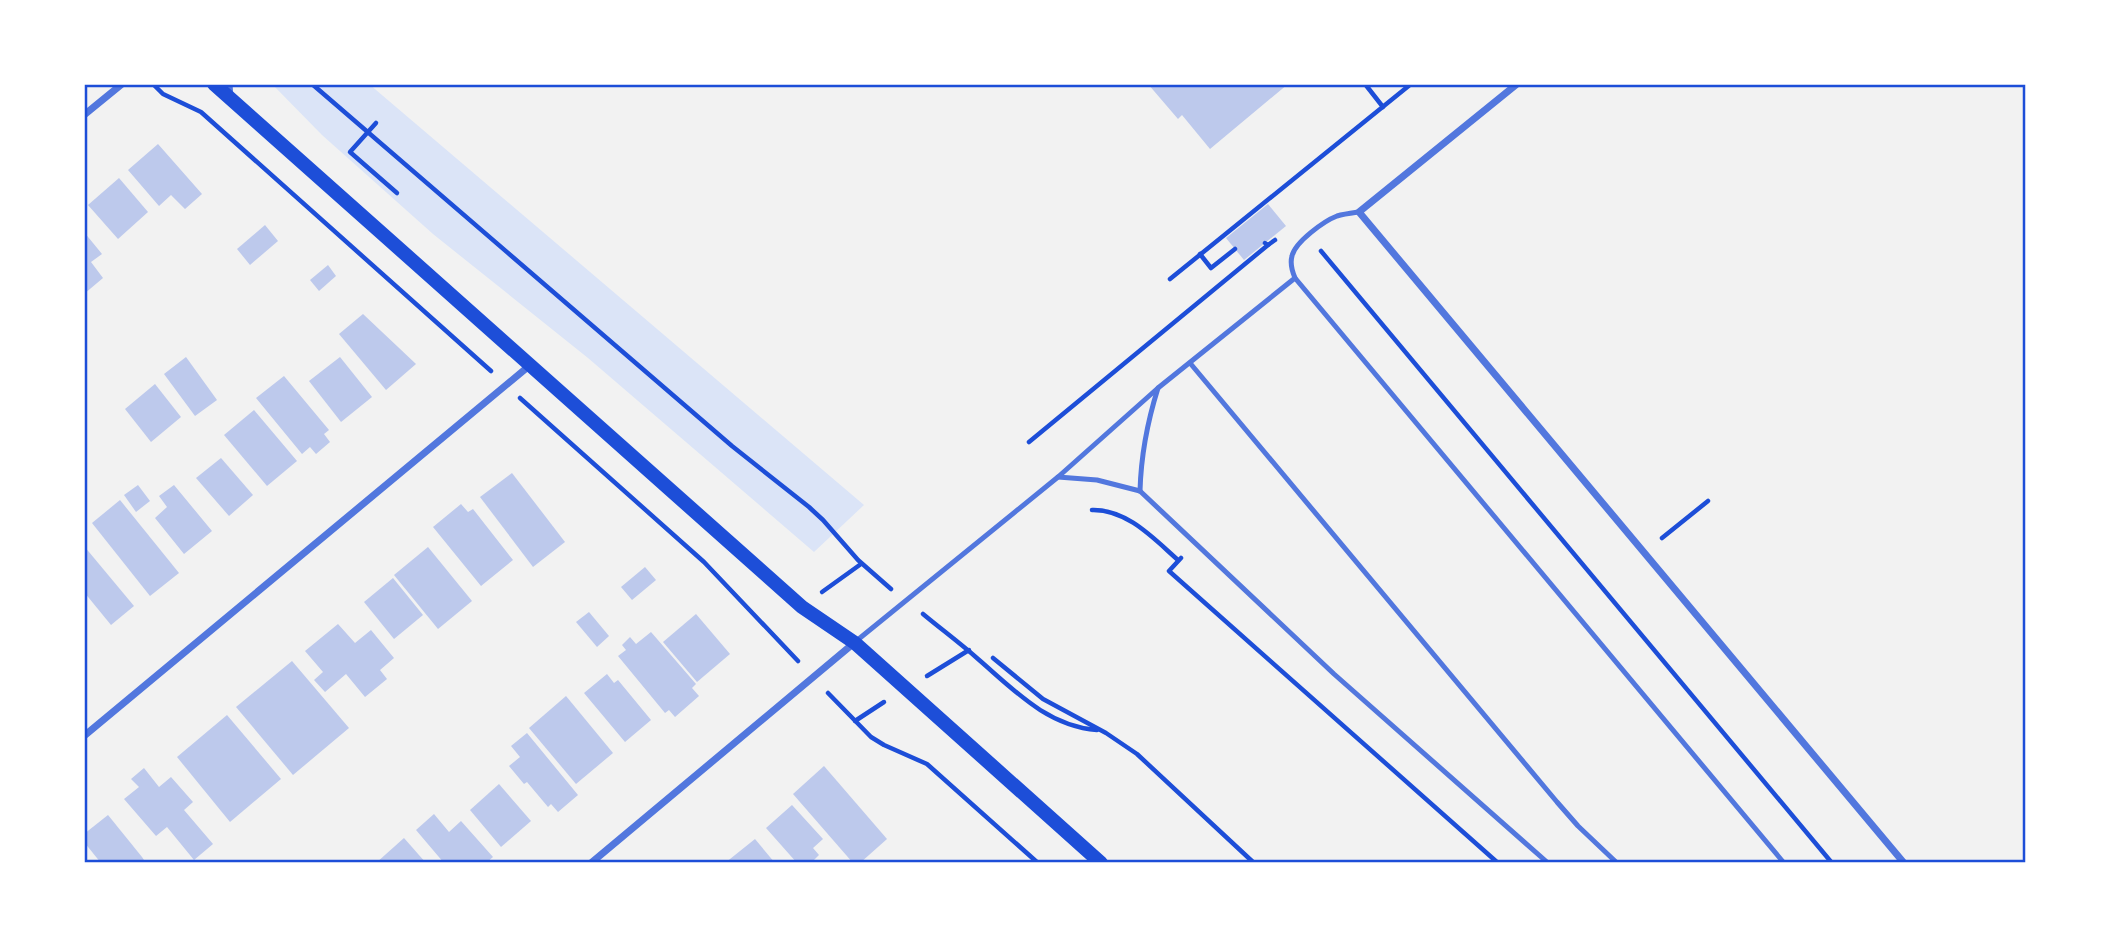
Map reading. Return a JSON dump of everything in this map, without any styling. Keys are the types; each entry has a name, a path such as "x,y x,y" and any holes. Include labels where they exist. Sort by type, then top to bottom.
{"main road":[{"path":"215,84 230,91 529,366 802,607 855,643 1101,863"}],"street":[{"path":"84,115 122,84"},
{"path":"1517,84 1359,212 1905,863"},
{"path":"84,736 529,366"},
{"path":"592,863 855,643"}],"lane":[{"path":"1359,212 1335,217 1296,246 1291,257 1295,278 1784,863"},
{"path":"855,643 1058,477 1158,388 1295,278"},
{"path":"1190,363 1557,802 1617,863"},
{"path":"1140,491 1143,445 1158,388"},
{"path":"1058,477 1097,480 1140,491 1334,674 1548,863"}],"path":[{"path":"153,84 163,94 201,112 467,349"},
{"path":"312,84 722,437 792,492 823,520 869,571"},
{"path":"1365,84 1383,107"},
{"path":"1170,279 1411,84"},
{"path":"376,123 350,152 397,193"},
{"path":"1028,442 1297,222 1832,863"},
{"path":"1200,254 1211,268 1235,249"},
{"path":"542,418 704,562 788,650"},
{"path":"1662,538 1708,501"},
{"path":"1092,510 1115,513 1127,519 1178,560"},
{"path":"1193,543 1169,571 1499,863"},
{"path":"956,640 1020,697 1059,721 1074,727 1107,733 1137,754 1254,863"},
{"path":"958,657 969,650"},
{"path":"993,658 1043,699 1097,730"},
{"path":"839,705 871,737 927,764 1038,863"},
{"path":"855,721 871,710"}],"shaded area":[{"path":"272,84 369,84 864,505 814,552 588,358 433,234 322,135"}],"building":[{"path":"1148,84 1288,84 1210,149 1182,115 1178,119"},
{"path":"158,144 202,194 185,209 171,195 159,206 128,170"},
{"path":"119,178 148,212 118,239 88,205"},
{"path":"1268,204 1286,226 1244,260 1226,238"},
{"path":"265,225 278,241 250,265 237,249"},
{"path":"84,232 102,254 91,262 103,278 84,294"},
{"path":"328,265 336,276 319,291 310,280"},
{"path":"363,314 416,364 386,390 339,334"},
{"path":"186,357 217,400 195,416 164,374"},
{"path":"340,357 372,397 341,422 309,381"},
{"path":"284,376 329,430 324,434 330,442 316,454 310,447 302,454 256,398"},
{"path":"155,384 181,417 151,442 125,409"},
{"path":"254,410 297,461 267,486 224,435"},
{"path":"221,458 253,495 229,516 196,478"},
{"path":"512,473 565,542 533,567 480,497"},
{"path":"138,485 150,501 136,512 124,495"},
{"path":"174,485 212,531 184,554 155,518 167,507 159,496"},
{"path":"120,500 179,573 150,596 92,523"},
{"path":"461,504 468,512 473,509 513,560 481,586 433,527"},
{"path":"84,546 134,606 111,625 84,592"},
{"path":"428,547 472,601 438,629 394,575"},
{"path":"645,567 656,580 632,600 621,587"},
{"path":"393,578 423,615 394,639 364,602"},
{"path":"589,612 609,636 597,647 576,622"},
{"path":"696,614 730,654 697,682 663,642"},
{"path":"338,624 355,643 371,630 394,658 380,670 387,679 365,697 346,674 325,692 314,680 323,672 305,651"},
{"path":"651,632 696,684 692,688 699,696 675,717 669,710 665,713 618,656 626,650 622,645 630,637 636,644"},
{"path":"292,661 349,728 293,775 236,707"},
{"path":"607,674 614,683 618,680 651,720 625,742 584,693"},
{"path":"566,696 613,753 576,784 529,728"},
{"path":"227,715 281,779 230,822 177,757"},
{"path":"527,733 578,795 558,812 551,804 548,807 509,766 520,757 511,746"},
{"path":"824,766 887,839 860,863 853,863 793,794"},
{"path":"144,768 159,787 171,777 193,802 184,810 213,844 194,860 167,827 156,836 124,799 139,787 131,779"},
{"path":"499,784 531,821 501,847 470,810"},
{"path":"792,805 823,839 813,848 819,855 811,863 797,863 766,828"},
{"path":"434,814 449,832 461,821 493,857 486,863 444,863 416,830"},
{"path":"108,815 146,863 101,863 84,842 84,834"},
{"path":"404,838 426,863 376,863"},
{"path":"755,839 775,863 725,863"}]}
